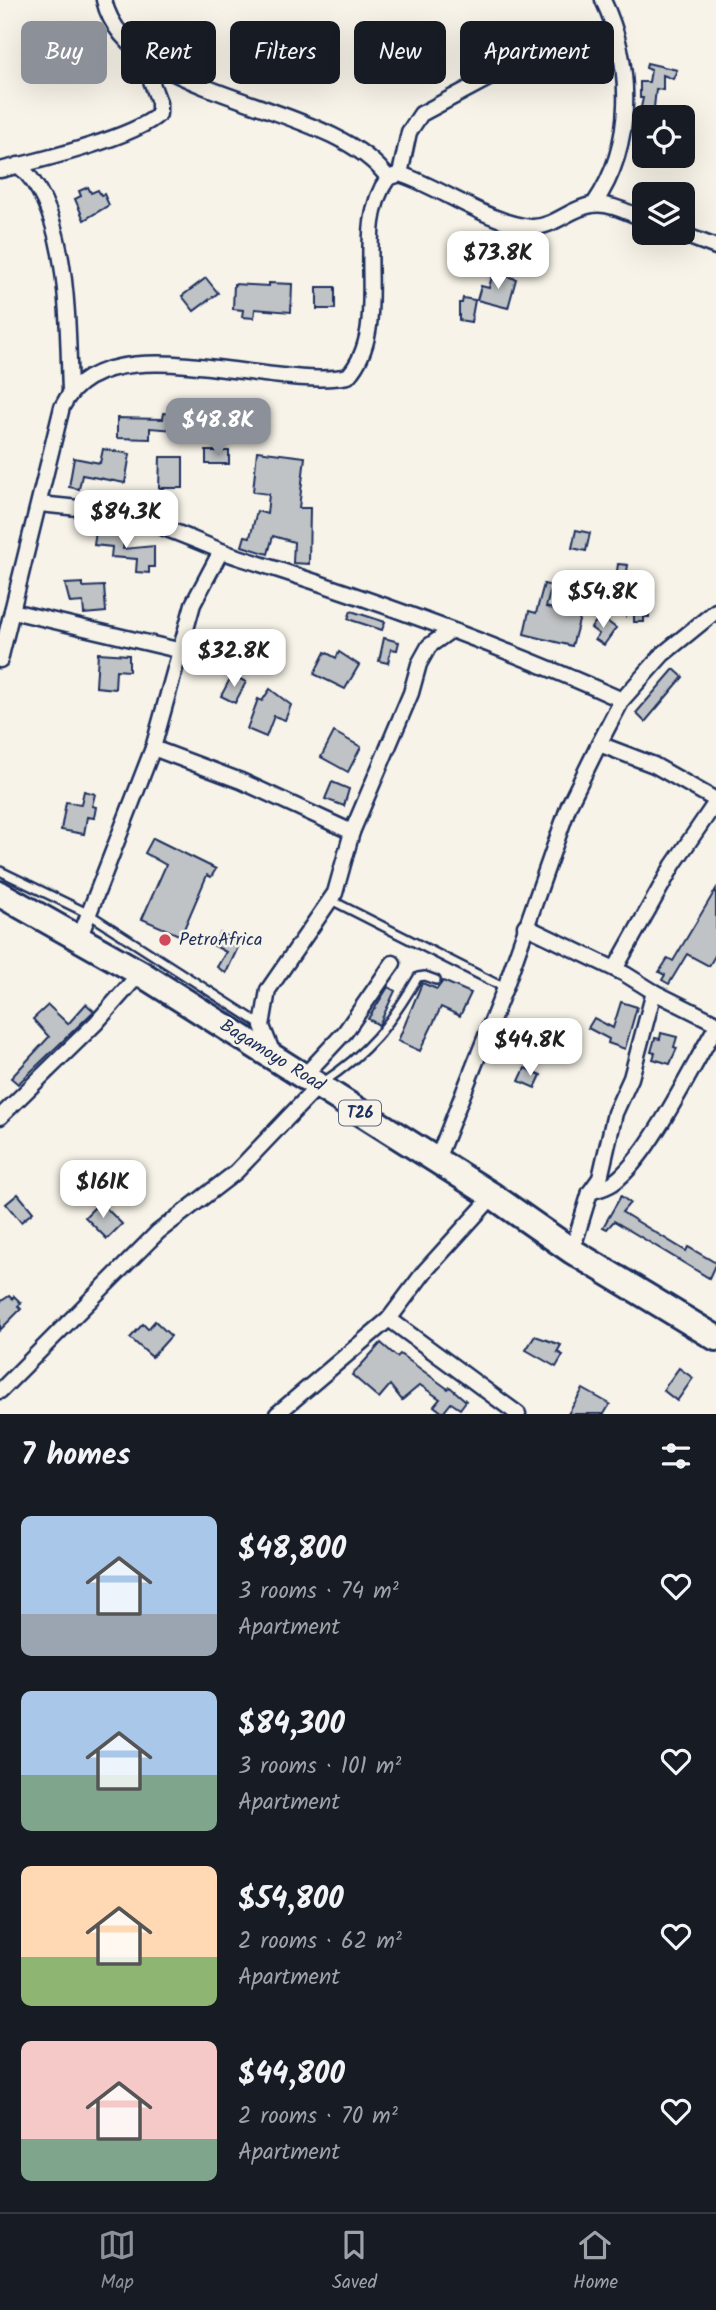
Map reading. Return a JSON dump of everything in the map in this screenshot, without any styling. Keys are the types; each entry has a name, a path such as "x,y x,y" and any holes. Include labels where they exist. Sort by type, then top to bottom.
{"highway":[{"name":"Bagamoyo Road","path":"0,894 140,973 493,1196 572,1251 716,1338"}],"street":[{"path":"104,0 108,17 121,35"},
{"path":"202,84 285,116 365,154 394,176 487,213 531,227 546,225 594,204 604,189 619,150 626,86 617,29 604,0"},
{"path":"0,170 130,131 159,114 159,102 152,84"},
{"path":"70,390 90,375 118,365 199,367 303,379 348,376 359,364 367,334 373,204 394,176 412,123 421,114 477,84"},
{"path":"0,660 60,414 70,390 64,282 56,236 40,191 31,176 18,165"},
{"path":"594,204 632,215"},
{"path":"695,239 716,247"},
{"path":"39,504 134,518 221,551 363,596 450,631 491,643 622,700"},
{"path":"79,939 153,748 193,604 221,551"},
{"path":"12,611 134,642 182,651"},
{"path":"436,1162 505,988 569,805 599,744 622,700 663,654 716,611"},
{"path":"275,1058 262,1026 268,990 331,900 339,883 352,832 424,654 436,639 450,631"},
{"path":"599,744 654,765 716,801 673,865 615,969"},
{"path":"153,748 241,781 352,832"},
{"path":"525,926 615,969 716,1025 653,1135 621,1177 609,1186 590,1192"},
{"path":"0,1391 158,1232 236,1172 311,1081 393,963"},
{"path":"0,1117 96,1023 140,973"},
{"path":"572,1251 590,1192 600,1178 615,1113 631,1079 654,992"},
{"path":"277,1414 389,1319 425,1271 493,1196"},
{"path":"389,1319 518,1414"}],"lane":[{"path":"0,871 89,914 262,1026"},
{"path":"331,900 505,988"},
{"path":"311,1081 368,1048 393,1021 418,978 425,976 436,981"}],"building":[{"path":"647,63 677,70 673,79 663,75 663,90 656,89 654,105 642,105 640,82 649,82 651,70 646,68"},
{"path":"88,187 91,193 98,190 101,195 104,194 109,205 84,220 75,199 81,196 79,191"},
{"path":"493,272 516,279 508,308 477,300 481,286 489,288"},
{"path":"206,278 218,293 194,311 182,296"},
{"path":"269,283 292,284 291,312 255,309 254,318 242,317 243,310 233,309 234,284 269,286"},
{"path":"317,287 335,287 335,309 317,309"},
{"path":"463,298 475,300 471,322 459,320 459,303 462,303"},
{"path":"173,399 203,401 201,422 183,420 183,424 175,424 175,430 150,428 150,439 117,438 117,418 163,419 164,413 172,414"},
{"path":"103,449 130,454 125,483 82,475 79,489 69,487 74,458 100,463"},
{"path":"206,451 229,451 229,464 206,464"},
{"path":"257,451 305,457 299,508 310,508 309,564 293,563 294,542 273,536 268,554 242,546 245,536 250,537 257,511 267,514 269,494 253,492"},
{"path":"160,457 183,457 183,488 159,488"},
{"path":"96,530 125,533 123,549 154,546 154,567 149,567 149,573 136,572 137,559 111,557 112,547 94,545"},
{"path":"576,530 590,533 586,551 572,548"},
{"path":"618,564 628,565 624,591 614,590"},
{"path":"83,583 83,587 104,586 106,612 84,614 83,602 70,603 65,584"},
{"path":"544,584 552,586 546,607 580,617 572,646 524,634 529,611 536,613"},
{"path":"626,597 638,597 626,615"},
{"path":"634,603 649,603 649,617 644,617 644,622 634,622"},
{"path":"351,611 385,622 382,630 348,619"},
{"path":"600,616 616,628 604,645 595,639 599,634 591,628"},
{"path":"384,638 399,642 397,650 391,649 388,663 379,661"},
{"path":"325,652 336,658 339,652 359,665 345,689 314,674"},
{"path":"98,653 129,655 129,671 116,670 115,689 96,687"},
{"path":"674,669 683,677 645,722 636,713"},
{"path":"232,675 246,682 235,703 221,696"},
{"path":"270,689 291,705 285,720 274,716 266,737 247,729 258,699 262,701"},
{"path":"334,732 361,747 348,772 321,757"},
{"path":"332,782 349,789 344,806 325,799"},
{"path":"84,791 95,794 92,806 96,807 94,818 87,817 84,834 61,830 66,802 81,804"},
{"path":"153,838 216,869 211,877 207,875 181,936 142,919 166,865 145,853"},
{"path":"716,889 716,954 709,966 687,954 669,984 662,980 665,975 659,972 668,958 673,961"},
{"path":"220,933 231,938 232,943 234,939 240,943 226,973 217,967 226,952 213,945"},
{"path":"443,981 471,993 460,1016 441,1007 420,1051 398,1041 422,983 437,989"},
{"path":"388,987 395,991 379,1025 368,1019"},
{"path":"621,1002 637,1007 625,1049 608,1043 609,1039 588,1028 594,1018 613,1028"},
{"path":"86,1004 94,1011 18,1084 11,1078 49,1037 33,1019 48,1005 68,1024"},
{"path":"661,1033 677,1037 674,1047 677,1048 670,1064 653,1059 655,1053 651,1052 655,1038 660,1039"},
{"path":"525,1068 541,1075 535,1088 519,1081"},
{"path":"18,1194 33,1212 21,1222 6,1204"},
{"path":"621,1196 630,1203 622,1212 686,1251 688,1247 716,1263 709,1278 614,1221 607,1229 603,1227"},
{"path":"100,1202 122,1224 107,1239 85,1217"},
{"path":"9,1296 12,1299 14,1296 21,1303 18,1306 21,1309 0,1330 0,1302"},
{"path":"155,1321 171,1336 152,1357 130,1338 143,1324 148,1329"},
{"path":"535,1336 561,1345 557,1352 563,1355 556,1367 526,1350"},
{"path":"381,1343 397,1357 400,1354 448,1389 450,1387 466,1401 460,1409 451,1403 443,1413 434,1406 440,1399 420,1385 402,1400 390,1385 379,1398 352,1375"},
{"path":"679,1368 693,1378 677,1401 663,1390"},
{"path":"583,1389 610,1404 604,1414 568,1414"}],"place":[{"name":"PetroAfrica","path":"165,940"}]}
